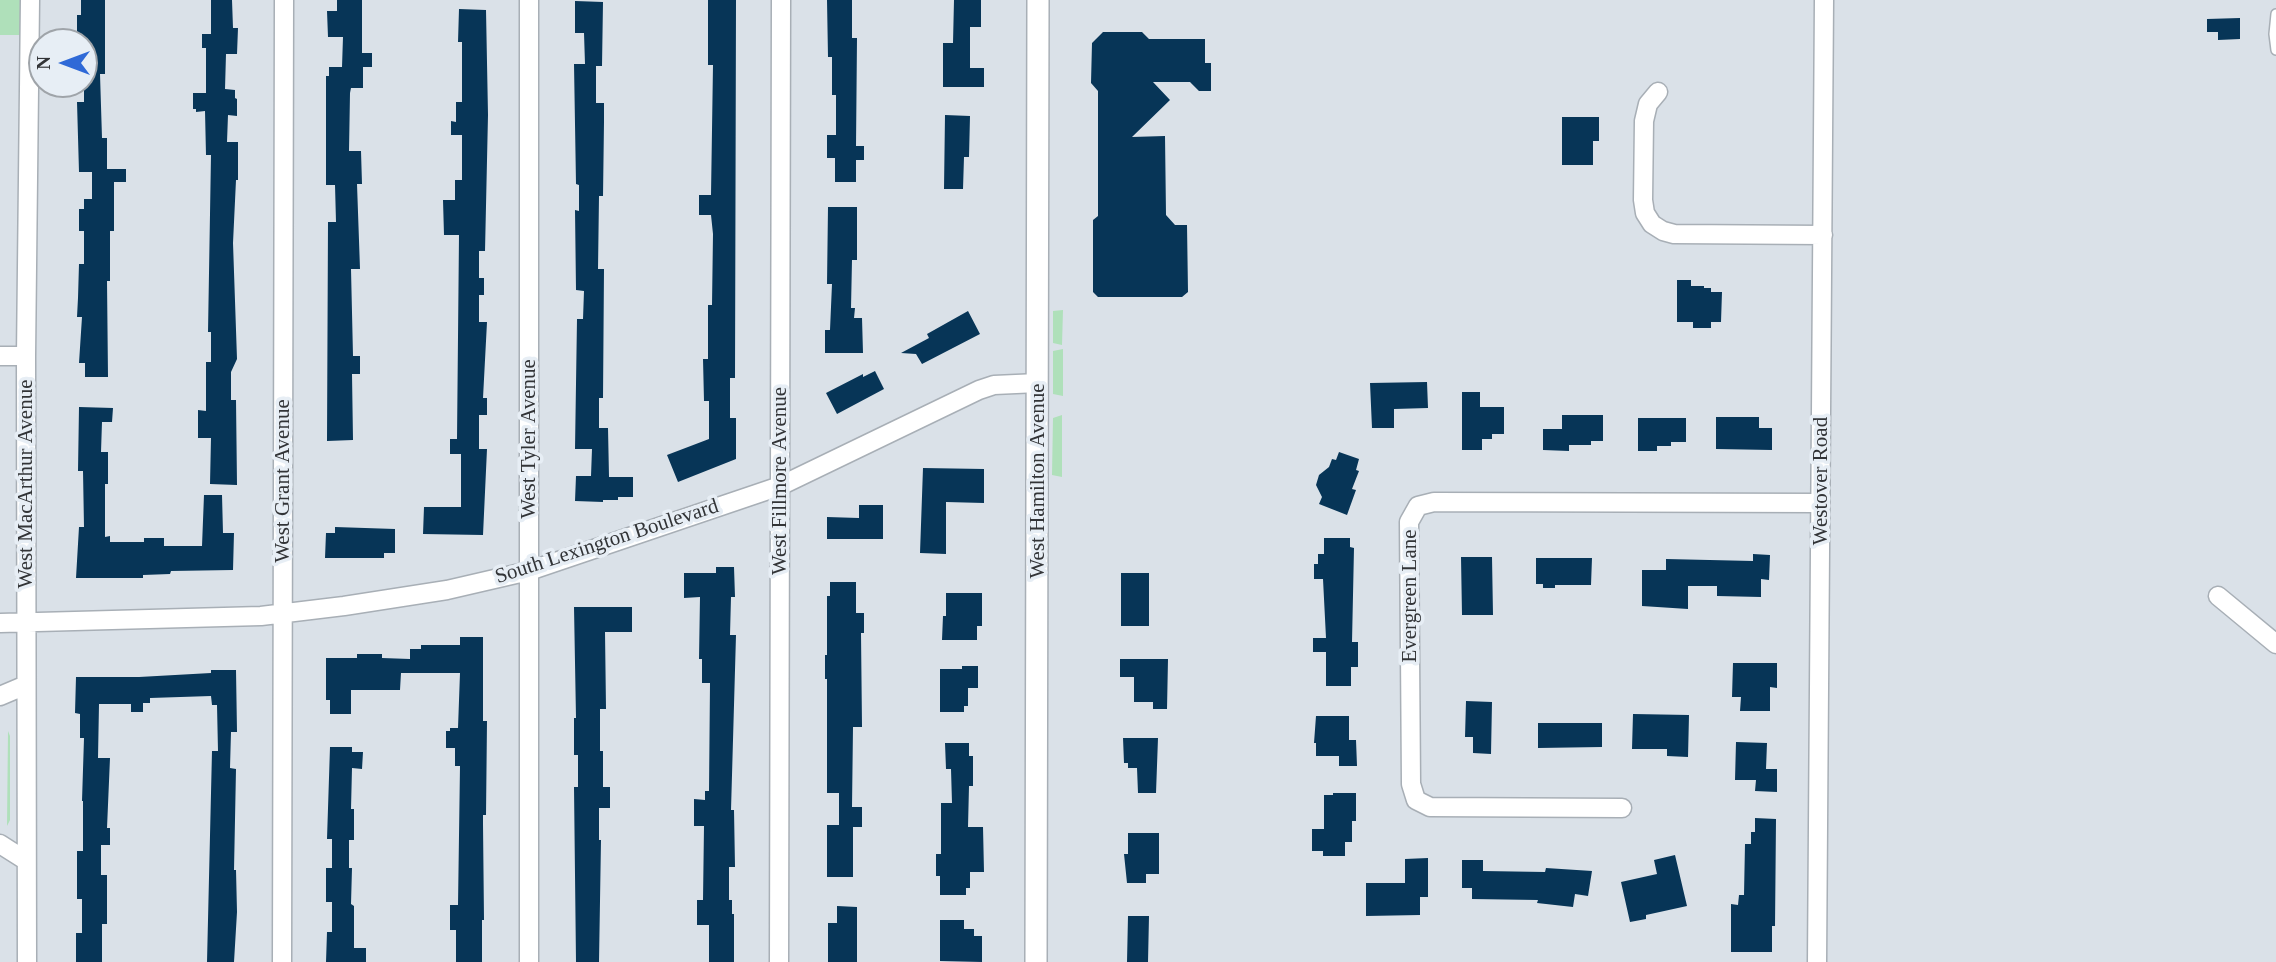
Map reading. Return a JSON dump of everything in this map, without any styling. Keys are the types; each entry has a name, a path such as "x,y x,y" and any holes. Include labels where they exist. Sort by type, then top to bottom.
{"street":[{"name":"West Grant Avenue","path":"282,962 284,0"},
{"name":"West Tyler Avenue","path":"529,0 529,962"},
{"name":"West Fillmore Avenue","path":"779,962 780,0"},
{"name":"West Hamilton Avenue","path":"1036,962 1038,0"},
{"name":"Westover Road","path":"1816,962 1824,0"},
{"name":"West MacArthur Avenue","path":"27,962 26,356 29,2"},
{"path":"1658,92 1648,104 1644,121 1643,200 1645,213 1652,224 1674,234 1823,235"},
{"path":"0,356 26,356"},
{"name":"South Lexington Boulevard","path":"0,623 282,613 447,590 529,571 780,486 979,390 994,385 1038,383"},
{"name":"Evergreen Lane","path":"1622,808 1430,807 1416,800 1411,784 1409,522 1418,506 1433,502 1821,503"},
{"path":"2218,596 2276,644"},
{"path":"0,696 26,685"},
{"path":"0,844 25,860"}],"lane":[{"path":"2276,14 2276,50"}],"green space":[{"path":"0,0 30,0 28,35 0,35"},
{"path":"1063,310 1062,345 1053,343 1053,311"},
{"path":"1063,349 1063,396 1053,394 1053,351"},
{"path":"1062,415 1062,477 1052,475 1053,418"},
{"path":"8,731 10,820 7,826"}],"building":[{"path":"81,0 105,0 105,74 100,74 102,138 107,138 107,169 126,169 126,182 114,182 114,231 110,231 110,281 107,281 108,377 85,377 85,363 79,363 82,317 77,317 79,264 84,264 84,231 79,231 79,209 84,209 84,199 92,199 92,172 79,172 77,102 84,102 84,98 98,98 98,28 77,28 77,15 81,15"},
{"path":"211,0 232,0 233,28 238,28 237,54 226,54 225,89 235,90 237,99 237,116 228,115 227,142 238,142 233,243 237,359 231,372 231,400 236,400 237,485 210,484 211,438 198,438 198,410 206,411 206,362 211,362 211,332 208,332 211,155 206,155 205,111 196,112 196,109 193,109 193,93 206,93 206,48 202,48 202,34 211,34"},
{"path":"337,0 362,0 362,53 372,53 372,67 363,67 363,88 351,88 350,93 349,151 361,151 362,184 357,184 360,269 351,269 353,356 360,356 360,374 352,374 353,440 327,441 328,222 336,222 335,185 326,185 326,76 329,76 329,67 342,67 343,37 328,37 327,11 337,11"},
{"path":"708,0 736,0 735,378 730,378 730,418 736,418 736,459 678,482 667,455 709,439 709,401 704,401 703,359 708,359 708,305 712,305 713,234 711,215 699,215 699,195 711,195 713,65 708,65"},
{"path":"827,0 852,0 852,38 857,38 856,146 864,146 864,160 856,160 856,182 835,182 835,158 827,158 827,135 836,135 836,95 832,95 832,57 828,57"},
{"path":"954,0 981,0 981,27 970,27 970,68 984,68 984,87 943,87 943,43 953,43"},
{"path":"575,1 603,2 602,66 596,66 596,103 604,103 603,196 599,196 598,269 604,269 603,398 599,398 599,428 608,428 609,477 633,477 633,497 618,497 618,500 603,502 575,501 576,476 591,476 592,449 575,449 577,319 583,319 584,291 576,290 575,210 579,211 579,185 576,184 574,64 585,64 584,33 575,33"},
{"path":"459,9 486,10 488,115 485,251 479,251 479,278 484,278 484,295 479,295 479,322 487,322 483,398 487,398 487,415 479,415 479,449 487,449 483,535 423,534 424,507 461,507 461,454 450,454 450,439 457,439 459,235 444,235 443,200 455,200 455,180 462,180 462,135 451,135 451,121 456,122 456,102 462,102"},
{"path":"2240,18 2240,39 2218,40 2218,32 2207,32 2207,19"},
{"path":"1103,32 1142,32 1149,39 1205,39 1205,63 1211,63 1211,91 1199,91 1190,82 1153,82 1170,100 1132,137 1165,136 1166,215 1175,225 1187,225 1188,292 1182,297 1098,297 1093,292 1093,220 1098,216 1098,91 1091,83 1092,43"},
{"path":"945,115 970,116 969,157 964,157 963,189 944,189"},
{"path":"1562,117 1599,117 1599,141 1593,141 1593,165 1562,165"},
{"path":"828,207 857,207 857,260 852,260 851,308 855,308 854,318 862,318 863,353 825,353 825,330 830,330 832,284 827,284"},
{"path":"1677,280 1691,280 1691,286 1704,286 1711,288 1711,292 1722,292 1721,322 1711,322 1711,328 1693,328 1693,322 1677,322"},
{"path":"968,311 980,334 922,364 916,354 901,353 929,338 927,334"},
{"path":"875,371 884,389 837,414 826,393 863,374 863,377"},
{"path":"1427,382 1428,408 1394,409 1394,428 1372,428 1370,383"},
{"path":"1462,392 1480,392 1480,407 1504,407 1504,434 1492,434 1492,439 1482,439 1482,450 1462,450"},
{"path":"79,407 113,408 112,422 102,422 101,452 108,452 105,537 110,536 110,542 144,542 144,538 164,538 164,546 202,546 204,495 222,495 223,533 234,533 233,570 171,571 170,574 143,575 143,578 76,578 79,527 84,527 83,471 78,471"},
{"path":"1562,415 1603,415 1603,441 1591,441 1591,445 1569,445 1569,451 1543,450 1543,429 1562,429"},
{"path":"1716,417 1759,417 1759,428 1772,428 1772,450 1716,449"},
{"path":"1638,418 1686,418 1686,442 1657,446 1657,451 1638,451"},
{"path":"1339,452 1359,459 1356,470 1359,471 1352,489 1356,490 1347,515 1319,504 1322,497 1316,485 1319,475 1329,467 1332,459 1336,460"},
{"path":"923,468 984,469 984,503 946,502 946,554 920,553"},
{"path":"859,505 883,505 883,539 827,539 827,517 859,518"},
{"path":"335,527 395,529 395,553 384,553 384,558 325,558 326,533 335,533"},
{"path":"1324,538 1350,538 1350,547 1354,548 1352,642 1358,642 1358,667 1351,667 1351,686 1326,686 1326,652 1313,652 1313,638 1326,638 1323,579 1314,579 1314,564 1318,564 1318,554 1324,554"},
{"path":"1753,554 1770,555 1769,580 1761,579 1761,597 1717,596 1717,586 1688,586 1688,609 1642,606 1642,570 1666,570 1666,559 1753,561"},
{"path":"1461,557 1492,557 1493,615 1462,615"},
{"path":"1536,558 1592,558 1591,585 1555,585 1555,588 1543,588 1543,584 1536,584"},
{"path":"716,567 734,567 735,597 731,597 730,635 736,635 731,810 734,810 735,867 729,867 729,900 732,900 734,914 734,962 709,962 709,925 697,925 697,900 703,900 704,826 694,826 694,799 705,800 705,791 709,791 710,683 702,683 702,659 699,659 700,597 684,598 684,573 716,573"},
{"path":"1121,573 1149,573 1149,626 1121,626"},
{"path":"830,582 856,582 856,613 864,613 864,633 861,633 862,727 853,727 852,807 862,807 862,827 853,827 853,877 827,877 827,825 839,825 839,793 827,793 825,655"},
{"path":"946,593 982,593 982,626 977,626 977,640 942,640"},
{"path":"574,607 632,607 632,632 605,632 606,709 600,709 600,751 603,751 603,787 610,787 610,808 599,808 599,962 576,962 574,787 578,787 578,755 574,755"},
{"path":"460,637 483,637 483,721 487,721 482,962 456,962 456,930 450,930 450,905 458,905 460,766 455,766 455,748 446,748 446,731 458,728 460,673 401,673 400,690 351,690 351,714 330,714 330,700 326,700 326,658 357,658 357,654 382,654 382,658 410,659 410,649 421,649 421,645 460,645"},
{"path":"1120,659 1168,659 1167,709 1153,709 1153,702 1134,702 1134,677 1120,677"},
{"path":"1733,663 1777,663 1777,688 1770,687 1770,711 1740,711 1741,697 1732,697"},
{"path":"962,666 978,666 978,688 968,688 968,706 964,706 964,712 940,712 940,669 962,669"},
{"path":"211,670 236,670 237,732 231,732 230,768 236,769 234,870 237,912 234,962 207,962 212,751 218,751 217,705 212,705 211,696 150,698 150,703 143,703 143,712 131,712 131,704 99,704 98,758 110,758 107,828 110,828 110,845 101,845 101,875 107,875 107,924 102,924 102,962 76,962 76,933 82,933 82,899 77,899 77,851 83,851 84,738 80,738 80,714 75,713 76,677 139,677 211,673"},
{"path":"1466,701 1492,702 1491,754 1473,753 1473,737 1465,737"},
{"path":"1633,714 1689,715 1688,757 1667,756 1667,749 1632,749"},
{"path":"1316,716 1349,716 1349,740 1356,740 1357,766 1339,766 1339,756 1316,756"},
{"path":"1538,723 1602,723 1602,747 1538,748"},
{"path":"1123,738 1158,738 1156,793 1138,793 1137,768 1128,768 1128,763 1124,763"},
{"path":"1736,742 1767,743 1766,769 1777,769 1777,792 1755,791 1756,780 1735,780"},
{"path":"945,743 969,743 969,756 973,756 973,786 969,786 968,827 983,827 984,872 970,872 970,888 966,888 966,895 940,895 940,876 936,876 936,854 941,854 941,803 952,803 951,769 946,769"},
{"path":"330,747 352,747 352,752 363,752 362,769 352,768 351,809 354,809 354,840 349,840 349,868 352,868 354,948 366,948 366,962 326,962 327,932 332,932 332,902 326,902 326,868 332,868 332,839 327,839"},
{"path":"1356,793 1356,821 1352,821 1352,842 1345,842 1345,856 1323,856 1323,851 1312,851 1312,829 1324,829 1324,795"},
{"path":"1755,818 1776,819 1775,926 1772,926 1772,952 1731,952 1731,904 1738,905 1739,895 1744,895 1745,844 1751,844 1751,832 1755,832"},
{"path":"1128,833 1159,833 1159,874 1146,874 1146,883 1127,883 1124,854 1128,854"},
{"path":"1675,855 1687,906 1646,915 1646,919 1630,922 1621,882 1657,874 1654,860"},
{"path":"1428,858 1428,897 1420,897 1420,915 1366,916 1366,883 1405,883 1405,859"},
{"path":"1462,860 1483,860 1483,871 1545,872 1546,868 1592,871 1588,896 1575,894 1573,907 1537,903 1538,900 1472,899 1472,888 1462,888"},
{"path":"837,906 857,907 857,962 828,962 828,923 837,923"},
{"path":"1128,916 1149,916 1148,962 1127,962"},
{"path":"940,920 964,920 964,929 974,929 974,936 982,936 982,962 940,961"}]}
